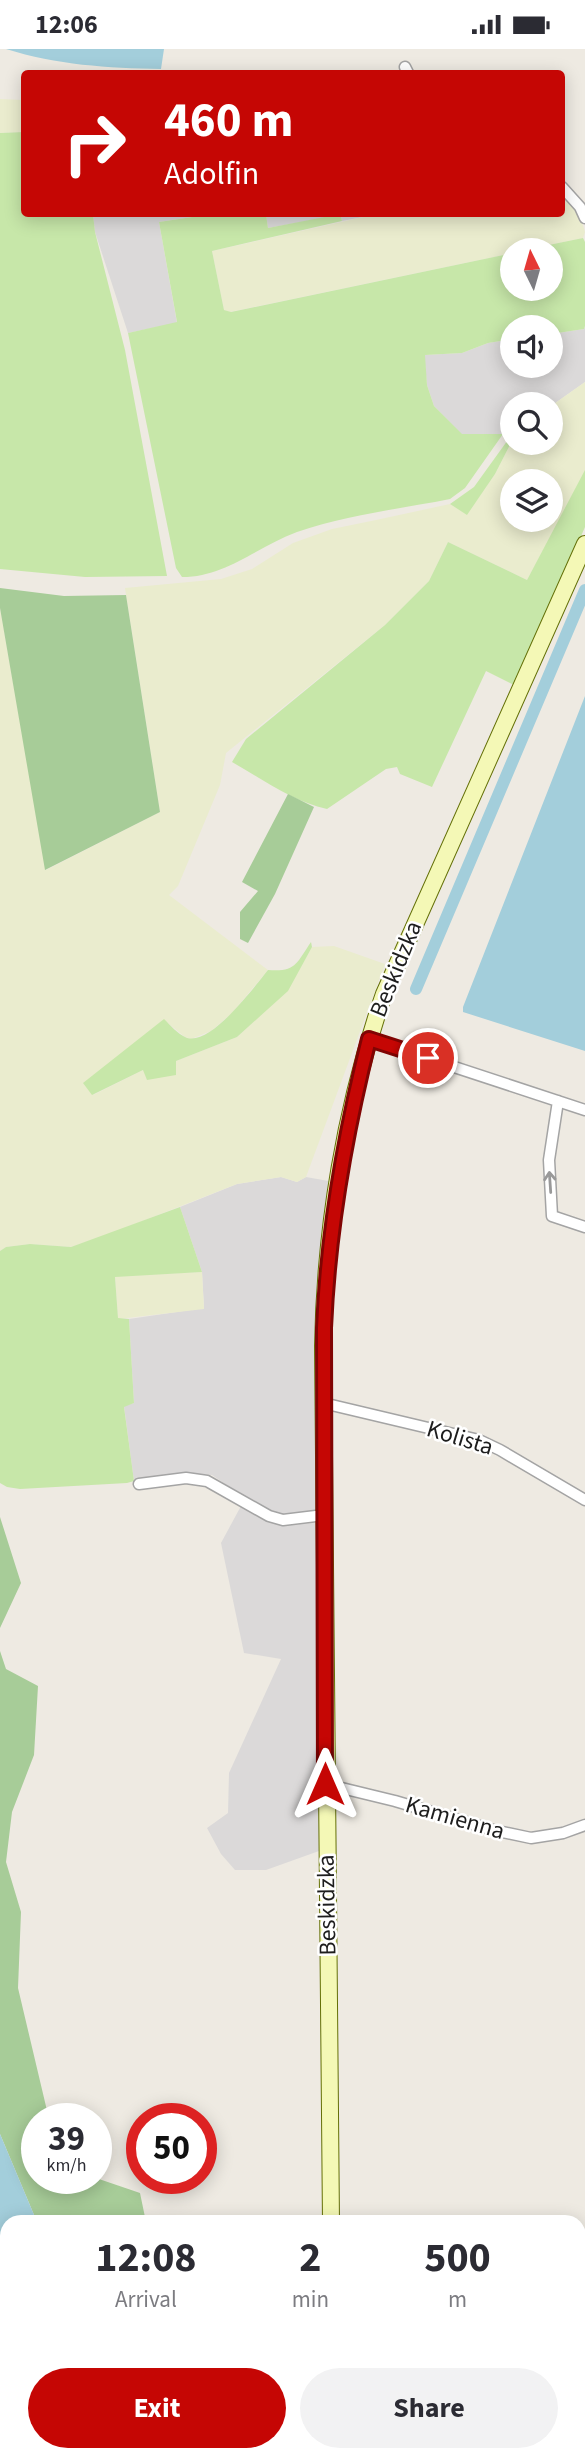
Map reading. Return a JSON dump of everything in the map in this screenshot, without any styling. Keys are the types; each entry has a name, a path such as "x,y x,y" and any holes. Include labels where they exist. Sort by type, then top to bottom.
{"main road":[{"name":"Beskidzka","path":"331,2215 325,1784 324,1319 329,1255 346,1138 369,1039 392,975 585,544"}],"street":[{"path":"565,190 580,207 585,218"},
{"path":"369,1039 585,1110"},
{"path":"558,1101 548,1160 552,1216 585,1227"},
{"name":"Kolista","path":"323,1403 479,1440 585,1500"},
{"path":"139,1484 186,1478 207,1481 269,1516 283,1520 324,1515"},
{"name":"Kamienna","path":"325,1784 531,1838 563,1833 585,1825"}],"shaded area":[{"path":"93,217 192,217 159,222 177,323 128,333 95,232"},
{"path":"266,217 329,217 268,228"},
{"path":"341,217 362,217 342,221"},
{"path":"585,326 585,382 563,398 563,392 500,392 500,434 462,435 434,406 427,385 424,355 462,353 500,341 500,378 563,378 563,332 584,329"},
{"path":"281,1177 297,1182 306,1177 334,1182 318,1513 280,1516 263,1510 212,1475 182,1473 134,1481 124,1406 134,1403 129,1319 204,1308 202,1272 180,1207 237,1184"},
{"path":"241,1506 276,1524 318,1523 319,1851 266,1870 235,1870 221,1854 207,1828 228,1813 229,1773 281,1659 244,1653 221,1543"}],"green space":[{"path":"0,99 21,100 21,132 0,133"},
{"path":"21,132 21,217 93,217 125,350 167,576 85,577 0,569 0,133"},
{"path":"565,196 573,204 585,232 583,238 564,242 564,238 500,238 500,256 230,312 224,310 212,251 364,217 565,217"},
{"path":"192,217 266,217 268,228 325,217 341,217 342,221 212,251 224,310 231,312 500,256 500,301 564,301 564,242 583,238 585,242 584,329 563,332 563,315 500,315 500,341 462,353 425,355 427,385 434,406 462,434 500,434 500,438 465,488 450,499 316,526 283,538 213,572 182,577 176,568 128,333 177,322 159,222"},
{"path":"585,382 585,473 563,514 563,469 500,469 500,532 553,532 527,580 448,542 429,581 385,625 226,753 220,785 178,886 169,895 268,970 232,1013 211,1031 191,1039 164,1020 93,1095 143,1070 176,1061 237,1037 287,991 312,947 334,946 385,964 306,1177 297,1182 281,1177 237,1184 71,1247 30,1244 6,1247 0,1251 0,608 46,870 160,812 125,588 221,579 252,569 293,543 332,529 450,504 467,514 505,455 563,455 563,398"},
{"path":"500,451 500,455 505,455 495,474 467,515 450,504 474,487"},
{"path":"585,470 585,527 516,686 486,671 432,787 400,774 397,767 386,769 327,809 290,796 232,762 246,739 385,625 429,581 448,542 527,580 552,532 563,532 563,512"},
{"path":"0,588 64,596 126,595 160,812 45,870 0,608"},
{"path":"288,794 314,807 275,894 248,943 240,939 240,912 258,891 242,882"},
{"path":"311,942 312,947 288,991 237,1037 176,1061 176,1075 147,1080 143,1070 92,1095 83,1083 164,1019 185,1037 195,1038 206,1034 231,1014 268,970 290,968"},
{"path":"180,1207 202,1272 115,1277 118,1318 129,1319 134,1403 124,1407 134,1481 20,1489 0,1483 0,1251 6,1247 30,1244 71,1247"},
{"path":"202,1272 204,1309 118,1319 115,1276"},
{"path":"0,1517 21,1583 0,1628"},
{"path":"0,1651 6,1669 38,1686 34,1755 12,1812 6,1862 21,1912 18,1988 45,2103 21,2103 21,2184 0,2134"},
{"path":"112,2183 126,2188 126,2194 140,2194 145,2215 34,2215 25,2194 112,2194"}],"water":[{"path":"6,49 164,49 161,69 82,65"},
{"path":"585,696 585,1051 463,1012 463,1007"},
{"path":"0,2134 21,2184 21,2194 25,2194 34,2215 0,2215"}],"waterway":[{"path":"416,989 585,590"}],"route":[{"path":"325,1784 324,1328 329,1255 338,1190 356,1089 369,1039 428,1058"}]}
